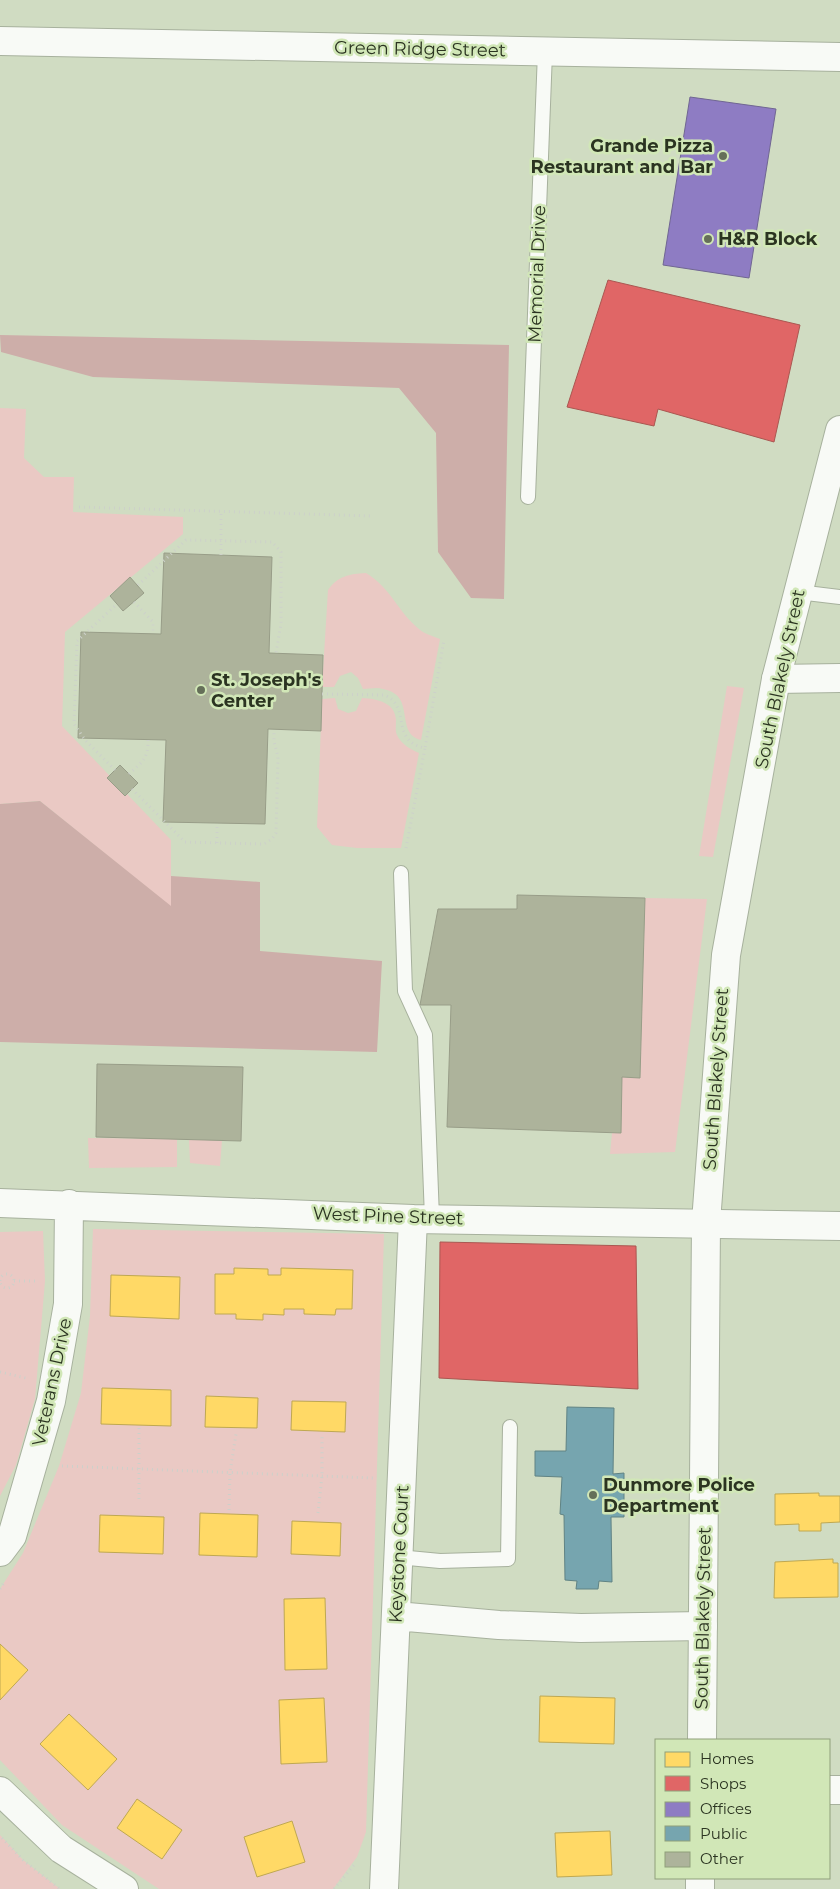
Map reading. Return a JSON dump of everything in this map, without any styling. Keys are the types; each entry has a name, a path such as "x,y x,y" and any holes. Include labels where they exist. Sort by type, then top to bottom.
{"street":[{"name":"Green Ridge Street","path":"0,41 840,57"},
{"name":"South Blakely Street","path":"702,1739 706,1222 726,955 776,679 798,592 832,495 840,432"},
{"path":"776,679 840,678"},
{"name":"West Pine Street","path":"0,1203 69,1204 423,1219 706,1222 840,1226"},
{"name":"Veterans Drive","path":"5,1563 51,1401 68,1304 69,1204"},
{"name":"Keystone Court","path":"384,1889 398,1557 423,1219"},
{"path":"396,1616 499,1625 581,1628 703,1626"},
{"path":"0,1791 61,1849 124,1889"}],"lane":[{"name":"Memorial Drive","path":"528,497 545,52"},
{"path":"798,592 840,597"},
{"path":"402,873 405,991 425,1034 423,1219"},
{"path":"398,1557 440,1561 508,1559 510,1427"}],"path":[{"path":"79,507 374,516"},
{"path":"221,511 221,555"},
{"path":"138,586 186,540 272,542 281,552 281,624 276,654"},
{"path":"134,602 153,622 152,634"},
{"path":"115,770 85,740 74,724 78,642 117,604"},
{"path":"406,848 444,640"},
{"path":"322,694 384,695 392,698 398,707 405,738 415,746 425,748"},
{"path":"132,789 185,842 264,844 276,832 278,757 274,741 274,730"},
{"path":"129,774 146,758 148,754 148,740"},
{"path":"217,823 217,843"},
{"path":"14,1281 11,1286 5,1288 0,1281 4,1275 8,1275 14,1281 45,1281"},
{"path":"0,1372 28,1379"},
{"path":"139,1428 138,1469 140,1502"},
{"path":"229,1510 230,1472 236,1434"},
{"path":"318,1513 322,1476 322,1436"},
{"path":"62,1457 59,1466 373,1478"},
{"path":"373,1488 374,1468"},
{"path":"0,1589 5,1563"}],"shaded area":[{"path":"0,335 509,345 504,599 471,598 438,552 436,433 399,388 93,377 1,352"},
{"path":"0,408 26,409 24,458 44,477 74,477 73,512 183,517 183,534 65,632 62,726 171,840 171,907 40,801 0,804"},
{"path":"366,573 382,586 411,622 426,634 440,639 421,740 413,736 408,730 403,706 393,693 381,688 363,689 358,678 351,672 340,676 334,687 322,687 328,590 344,577"},
{"path":"727,686 744,688 713,857 699,856"},
{"path":"335,698 338,709 348,713 356,711 362,698 374,699 389,705 395,714 396,732 399,738 406,746 419,753 401,848 357,848 332,845 317,827 322,699"},
{"path":"40,801 171,906 171,876 260,882 260,951 382,961 377,1052 0,1042 0,804"},
{"path":"645,898 707,899 675,1152 610,1154 612,1133 621,1132 622,1077 640,1078"},
{"path":"88,1138 177,1139 177,1167 89,1168"},
{"path":"189,1140 222,1140 220,1166 190,1163"},
{"path":"93,1229 384,1234 366,1832 357,1857 333,1889 159,1889 62,1825 0,1760 0,1589 23,1553 59,1466 81,1393 90,1316"},
{"path":"43,1231 45,1281 35,1399 16,1465 0,1496 0,1232"},
{"path":"0,1835 23,1860 60,1889 0,1889"}],"building: Homes":[{"path":"234,1268 268,1269 268,1275 281,1275 281,1268 353,1270 352,1309 336,1309 335,1315 304,1314 304,1309 284,1309 284,1315 263,1314 263,1320 236,1319 236,1314 215,1314 215,1274 234,1274"},
{"path":"111,1275 180,1277 179,1319 110,1316"},
{"path":"102,1388 171,1390 171,1426 101,1424"},
{"path":"206,1396 258,1398 257,1428 205,1427"},
{"path":"292,1401 346,1402 345,1432 291,1430"},
{"path":"819,1493 819,1496 840,1496 840,1522 821,1523 821,1531 799,1531 799,1524 775,1525 775,1494"},
{"path":"200,1513 258,1515 257,1557 199,1555"},
{"path":"100,1515 164,1517 163,1554 99,1552"},
{"path":"292,1521 341,1523 340,1556 291,1554"},
{"path":"833,1559 833,1563 838,1563 838,1597 774,1598 775,1562"},
{"path":"325,1598 327,1669 285,1670 284,1599"},
{"path":"0,1644 28,1670 0,1700"},
{"path":"540,1696 615,1698 614,1744 539,1742"},
{"path":"324,1698 327,1762 281,1764 279,1700"},
{"path":"69,1714 117,1759 88,1790 40,1744"},
{"path":"137,1799 182,1830 162,1859 117,1828"},
{"path":"292,1821 305,1862 257,1877 244,1837"},
{"path":"610,1831 612,1875 557,1877 555,1833"}],"building: Shops":[{"path":"608,280 800,325 774,442 658,409 654,426 567,407"},
{"path":"440,1242 636,1246 638,1389 439,1378"}],"building: Offices":[{"path":"690,97 776,109 749,278 663,265"}],"building: Public":[{"name":"Dunmore Police Department","path":"567,1407 614,1408 613,1474 624,1473 624,1517 611,1517 612,1582 599,1581 598,1589 576,1589 577,1581 565,1580 564,1515 560,1514 562,1477 535,1476 535,1451 566,1451"}],"building: Other":[{"name":"St. Joseph's Center","path":"164,553 272,557 269,653 323,655 321,731 268,729 265,824 163,822 166,740 78,738 81,632 161,634"},
{"path":"130,577 144,593 123,611 110,596"},
{"path":"120,765 138,783 125,796 107,778"},
{"path":"517,895 645,898 640,1078 622,1077 621,1133 447,1127 451,1005 420,1005 438,909 517,909"},
{"path":"97,1064 243,1067 241,1141 96,1137"}],"place":[{"name":"Grande Pizza Restaurant and Bar","path":"723,156"},
{"name":"H&R Block","path":"708,239"},
{"name":"St. Joseph's Center","path":"201,690"},
{"name":"Dunmore Police Department","path":"593,1495"}]}
